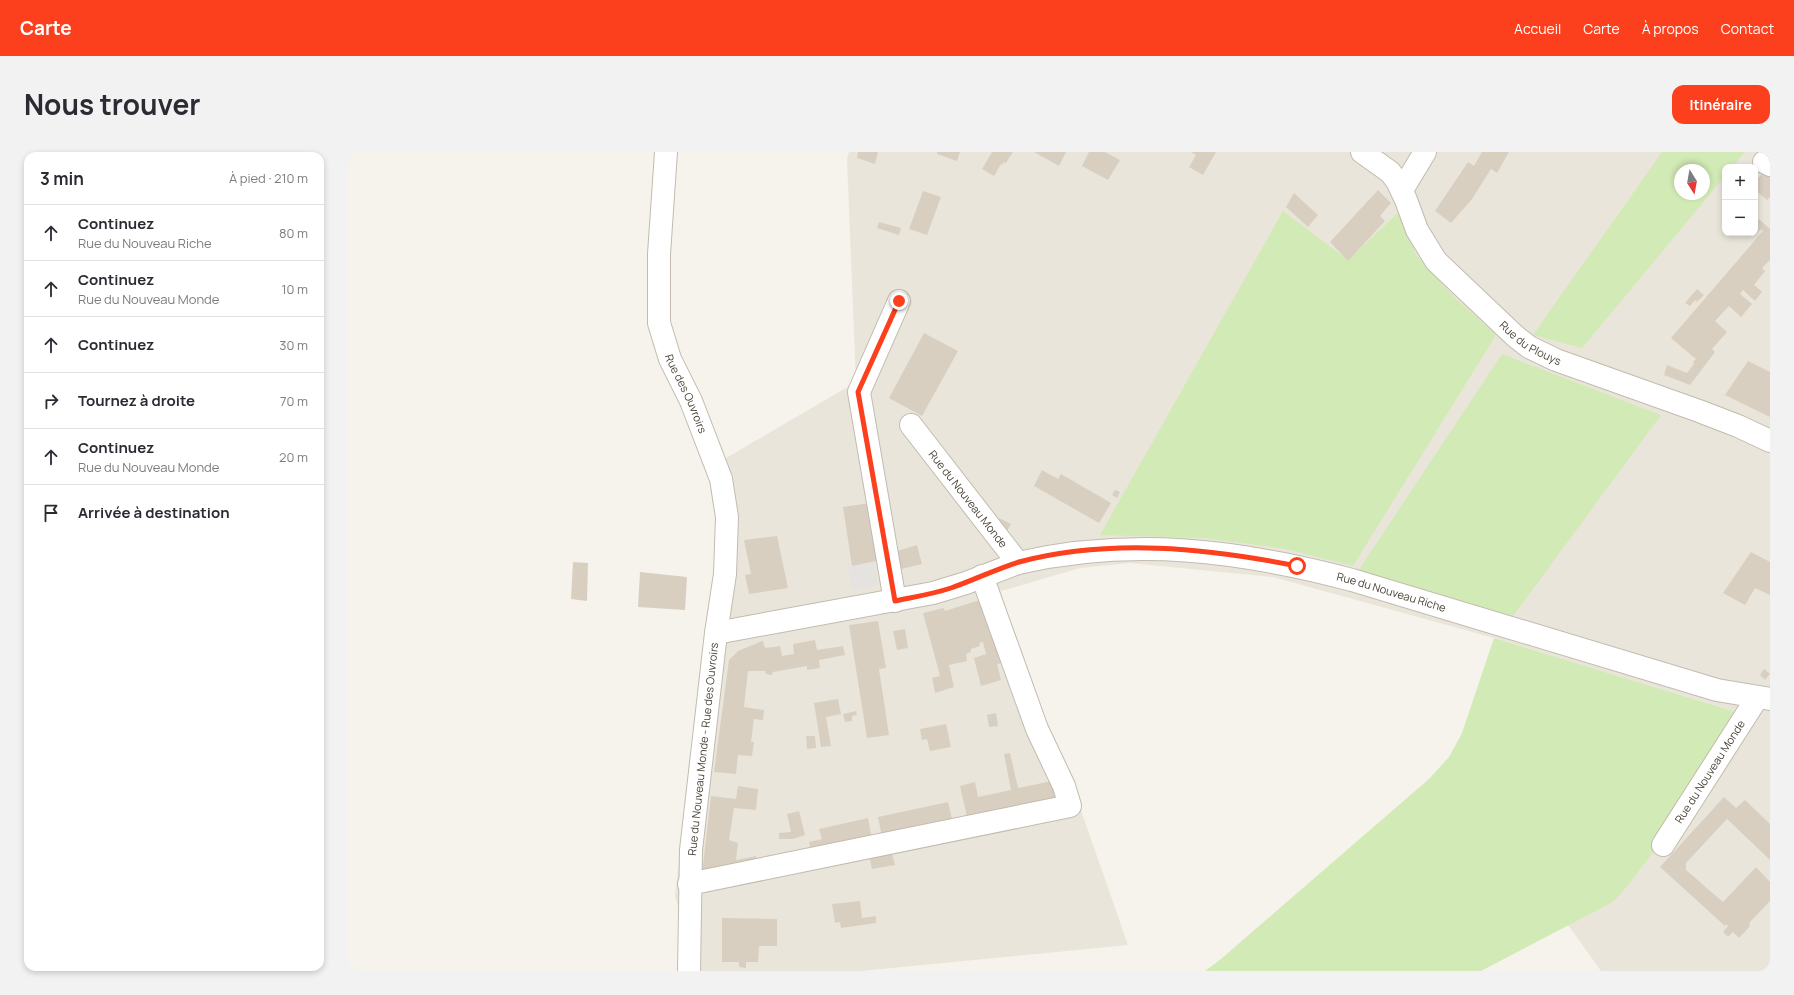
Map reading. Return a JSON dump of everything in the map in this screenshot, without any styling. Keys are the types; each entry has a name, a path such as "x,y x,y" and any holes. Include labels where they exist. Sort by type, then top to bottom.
{"street":[{"name":"Rue des Ouvroirs","path":"666,152 659,254 659,323 670,359 691,402 721,478 727,517 725,574 716,633"},
{"name":"Rue du Plouys","path":"1362,152 1390,172 1402,190 1417,230 1436,261 1515,336 1529,347 1556,360 1738,426 1770,441"},
{"path":"1402,190 1425,152"},
{"path":"895,601 858,392 899,301"},
{"name":"Rue du Nouveau Monde","path":"911,424 1018,563"},
{"name":"Rue du Nouveau Riche","path":"1018,563 1063,553 1126,548 1172,549 1260,559 1297,566 1352,580 1717,690 1763,698"},
{"path":"689,884 1070,806 1064,786 1037,729 982,576 1018,563"},
{"name":"Rue du Nouveau Monde - Rue des Ouvroirs","path":"689,971 689,884 691,850 716,633 895,601 948,589 982,576"},
{"name":"Rue du Nouveau Monde","path":"1663,845 1763,698"}],"shaded area":[{"path":"849,152 1765,152 1770,156 1770,971 1601,971 1568,925 1613,902 1626,888 1654,850 1736,712 1494,638 1273,577 1130,563 1080,568 998,592 1049,738 1077,799 1128,945 861,971 700,971 675,897 705,627 715,565 721,461 856,382 847,159"},
{"path":"873,562 878,585 852,590 848,567"}],"green space":[{"path":"1662,152 1745,152 1735,164 1722,164 1722,180 1710,194 1710,164 1674,164 1674,200 1705,200 1582,348 1533,335"},
{"path":"1283,211 1348,260 1400,211 1416,255 1454,297 1496,335 1353,566 1286,549 1204,538 1100,535"},
{"path":"1502,354 1661,415 1505,627 1352,580"},
{"path":"1494,638 1736,712 1654,851 1626,888 1613,902 1481,971 1205,971 1221,959 1429,779 1449,757 1462,733"}],"building":[{"path":"858,152 878,152 875,164 857,158"},
{"path":"937,152 960,152 957,161 937,154"},
{"path":"992,152 1013,152 1006,163 1004,162 1002,165 1001,164 994,176 982,169"},
{"path":"1034,152 1066,152 1059,166"},
{"path":"1089,152 1105,152 1120,160 1108,180 1082,166"},
{"path":"1191,152 1216,152 1203,175 1189,167 1196,155"},
{"path":"1482,152 1509,152 1497,173 1491,169 1472,199 1451,223 1435,211 1468,162 1474,166"},
{"path":"1765,170 1770,174 1770,197 1767,200 1758,192 1758,178"},
{"path":"1378,190 1391,203 1380,216 1385,221 1348,261 1330,242"},
{"path":"923,191 941,197 927,235 909,229"},
{"path":"1294,193 1318,215 1308,227 1286,207"},
{"path":"1759,219 1770,229 1770,260 1762,268 1765,271 1754,285 1762,292 1755,301 1743,290 1740,294 1752,304 1741,317 1729,306 1715,321 1727,332 1712,349 1715,352 1690,385 1664,375 1667,365 1687,373 1694,364 1693,362 1696,359 1671,338 1763,231 1761,229 1758,232"},
{"path":"879,222 901,228 899,235 877,228"},
{"path":"1697,289 1704,295 1697,302 1695,300 1690,306 1685,303"},
{"path":"924,333 958,351 922,416 889,398"},
{"path":"1748,361 1770,372 1770,417 1725,395"},
{"path":"1042,470 1058,479 1061,474 1111,503 1099,523 1034,486"},
{"path":"1115,490 1120,492 1117,498 1112,495"},
{"path":"870,503 881,560 852,566 843,507"},
{"path":"999,518 1011,524 1007,531 995,525"},
{"path":"777,536 788,588 749,594 745,575 751,574 744,540"},
{"path":"917,545 922,564 901,569 897,551"},
{"path":"1751,552 1770,562 1770,595 1755,588 1745,605 1723,593"},
{"path":"573,562 588,563 587,601 571,599"},
{"path":"640,572 687,577 685,610 638,607"},
{"path":"983,599 1002,663 997,664 1001,680 981,686 974,658 986,654 983,642 979,643 980,646 971,649 971,652 966,654 967,661 949,665 954,687 935,693 932,678 940,676 923,613 944,608 945,611"},
{"path":"878,621 886,668 879,669 889,735 867,738 849,625"},
{"path":"905,629 908,648 897,650 893,631"},
{"path":"815,640 817,650 843,646 845,655 819,660 820,668 807,670 807,666 773,672 772,675 766,674 765,671 748,671 744,707 764,710 763,720 754,719 751,742 754,742 752,756 738,755 736,774 714,772 729,660 738,651 762,641 765,648 780,646 782,656 794,654 793,644"},
{"path":"1764,669 1770,674 1765,680 1760,675"},
{"path":"838,699 841,714 826,717 831,746 821,747 814,703"},
{"path":"856,711 857,715 852,716 852,721 845,722 843,714"},
{"path":"996,713 998,726 989,727 987,715"},
{"path":"946,724 951,747 930,751 927,739 922,740 920,729"},
{"path":"806,736 815,736 816,748 807,749"},
{"path":"1010,753 1018,788 1057,780 1061,801 967,817 960,786 975,782 978,797 1011,790 1004,754"},
{"path":"738,786 758,789 756,810 734,808 729,840 738,843 736,860 756,856 758,866 702,874 711,796 736,799"},
{"path":"1724,797 1736,808 1745,800 1770,824 1770,860 1727,819 1686,863 1686,870 1723,902 1756,867 1770,882 1770,901 1749,923 1750,926 1739,938 1733,932 1728,937 1723,932 1728,926 1726,924 1725,926 1660,867"},
{"path":"948,802 953,823 882,837 878,817"},
{"path":"799,811 805,835 793,839 779,839 779,833 791,832 787,814"},
{"path":"868,818 872,840 811,852 809,842 822,839 819,829"},
{"path":"891,850 895,865 872,869 869,855"},
{"path":"860,901 862,918 876,916 876,923 841,928 840,922 835,923 832,904"},
{"path":"722,918 777,919 777,946 759,946 758,962 746,962 746,968 739,967 739,962 722,962"}],"route":[{"path":"899,301 858,392 895,601 948,589 1018,563 1063,553 1085,550 1126,548 1172,549 1225,554 1297,566"}]}
